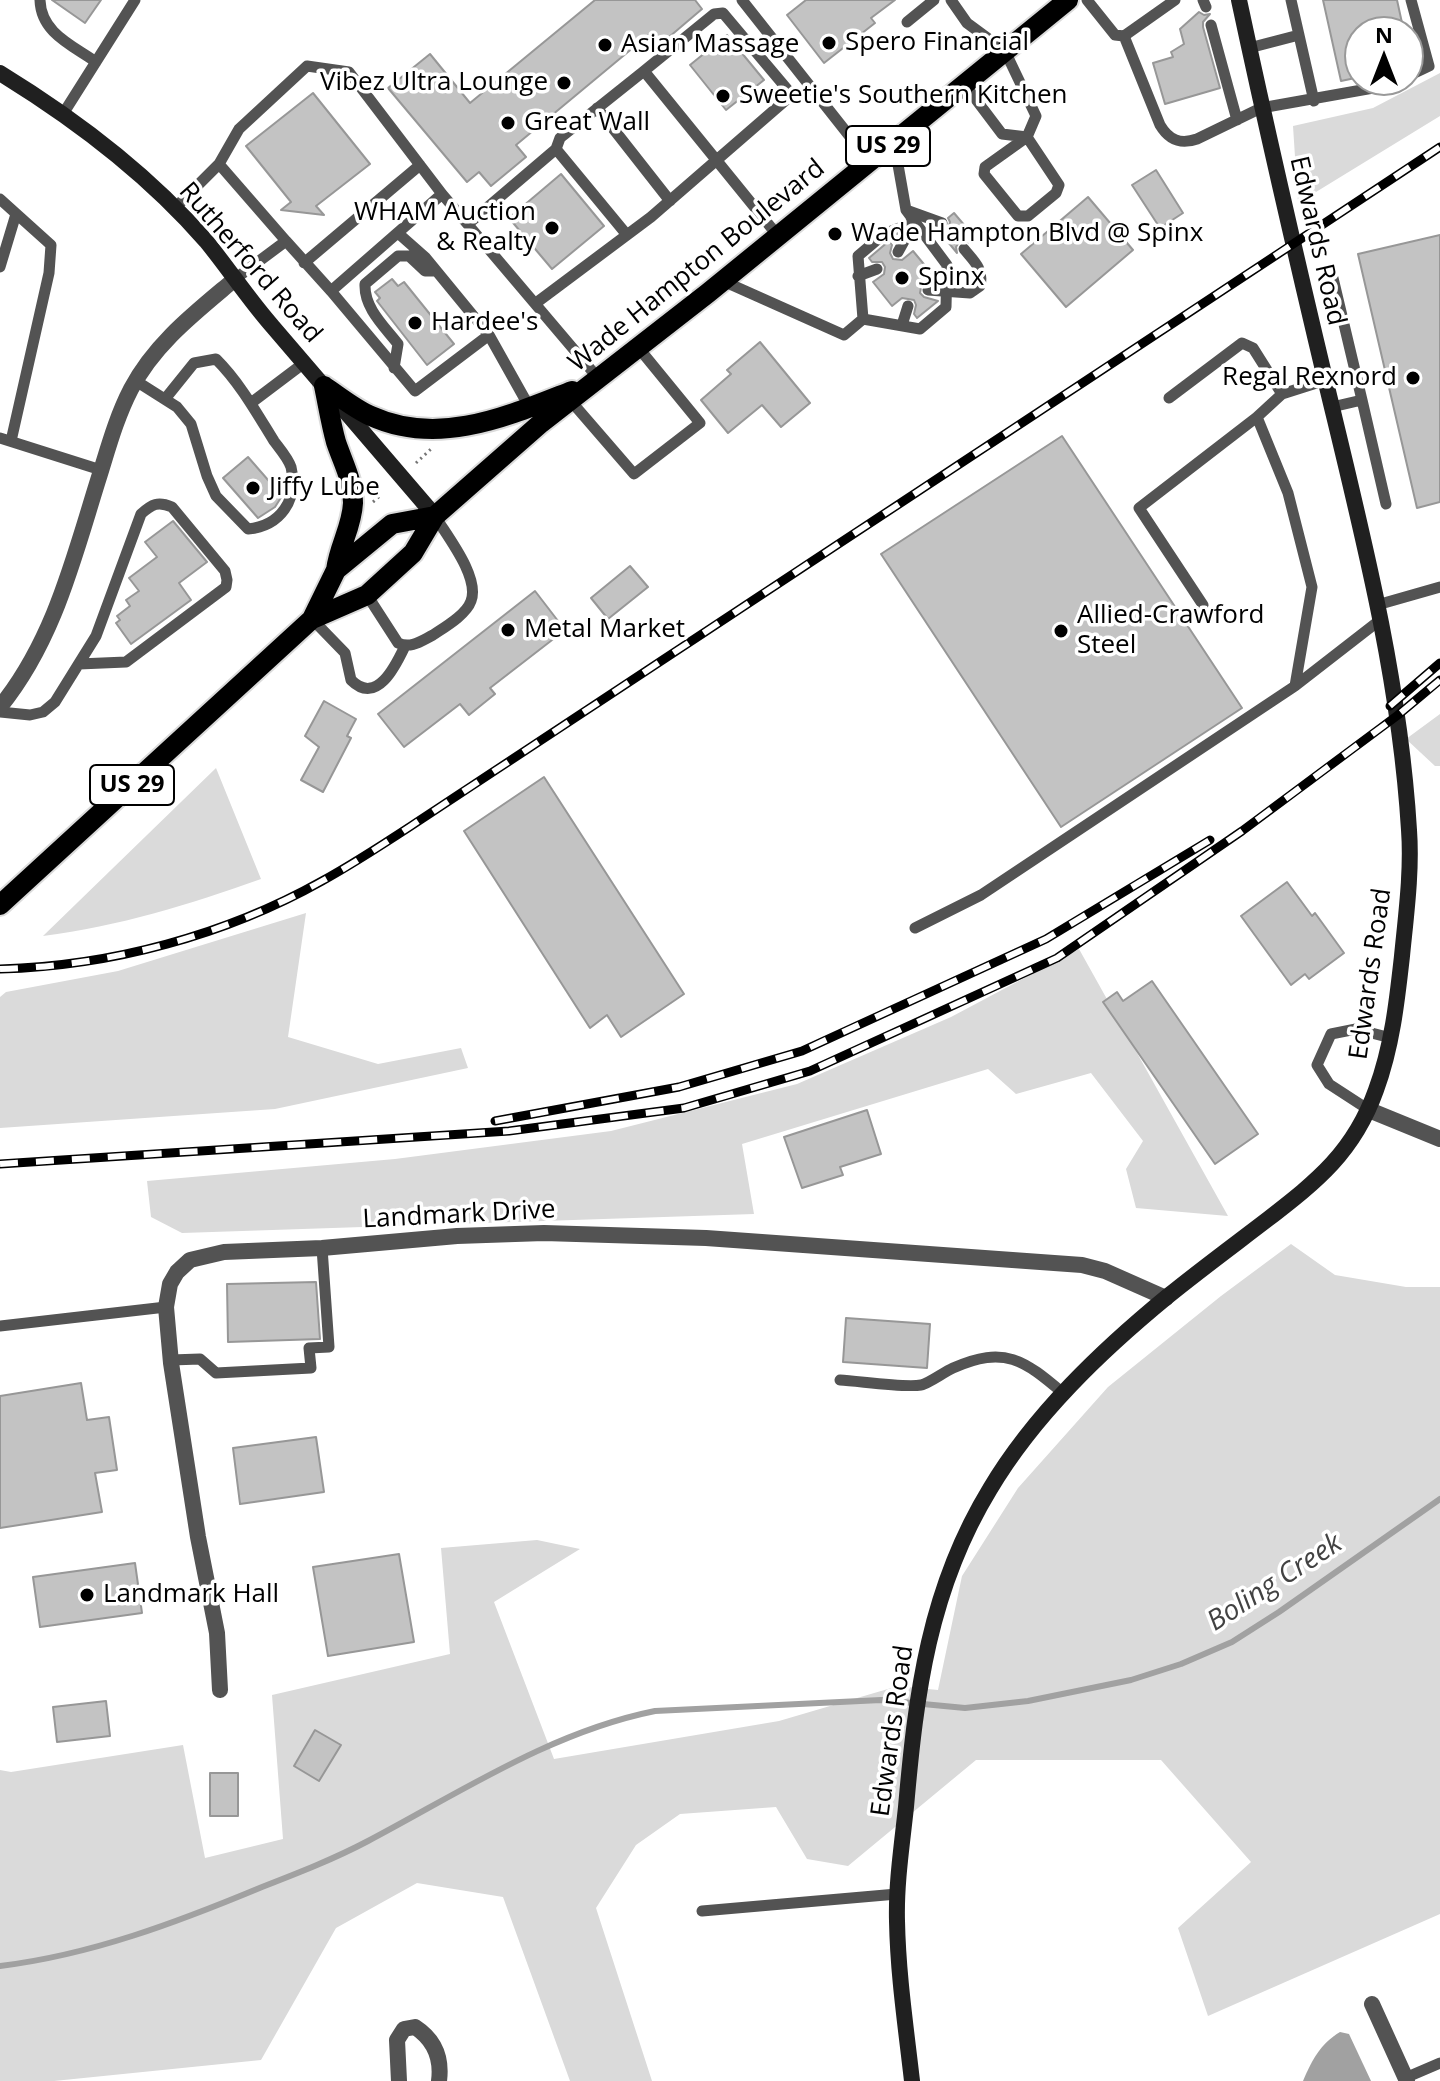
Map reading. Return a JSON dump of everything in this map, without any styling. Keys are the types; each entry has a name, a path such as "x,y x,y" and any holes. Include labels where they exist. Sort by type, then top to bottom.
{"main road":[{"name":"Wade Hampton Boulevard","path":"0,905 312,619 367,595 413,553 435,516 535,415 570,400 723,281 1068,0"},
{"name":"Edwards Road","path":"912,2081 899,1971 897,1894 913,1721 930,1634 945,1586 972,1520 1015,1451 1064,1394 1111,1347 1166,1298 1320,1179 1346,1149 1369,1110 1391,1038 1405,932 1410,835 1396,701 1379,613 1261,108 1239,0"},
{"name":"Rutherford Road","path":"0,73 63,114 134,169 175,208 435,516"},
{"path":"324,386 370,416 408,429 435,431 535,415 594,381"},
{"path":"324,386 336,440 353,494 351,519 336,570"},
{"name":"Wade Hampton Boulevard","path":"312,619 336,570 392,524 435,516"}],"street":[{"path":"0,710 25,673 53,618 117,421 136,381 168,337 235,279"},
{"path":"1369,1110 1440,1139"},
{"name":"Landmark Drive","path":"220,1690 217,1633 198,1537 166,1307 170,1284 177,1272 197,1258 224,1252 322,1248 457,1236 544,1233 706,1238 1082,1265 1105,1271 1166,1298"},
{"path":"1372,2004 1406,2079"},
{"path":"399,2081 397,2040 404,2029 415,2027 435,2045 440,2068 439,2081"}],"lane":[{"path":"40,0 40,12 46,25 96,62"},
{"path":"63,114 135,0"},
{"path":"742,0 870,162"},
{"path":"907,22 934,0"},
{"path":"951,0 967,23 1005,51 1036,116 1027,137 985,167 984,174 1018,216 1028,216 1056,193 1059,185 1027,137 1002,134 965,85"},
{"path":"1087,0 1115,35 1124,36 1173,0"},
{"path":"1291,0 1314,101"},
{"path":"468,224 556,149 560,138 714,14 723,13 787,89 787,99 670,201 536,303"},
{"path":"1211,25 1237,120"},
{"path":"1249,48 1299,35"},
{"path":"1124,36 1166,135 1177,141 1187,142 1261,108 1344,95"},
{"path":"1424,48 1429,66 1424,68"},
{"path":"175,208 219,164 239,129 307,66 349,72 442,194 536,303 594,381"},
{"path":"644,71 778,236"},
{"path":"597,108 670,201"},
{"path":"723,281 844,335 863,319 920,329 946,307 947,265 906,210 894,142"},
{"path":"556,149 627,235"},
{"path":"219,164 415,391 489,335"},
{"path":"304,263 420,165"},
{"path":"331,291 442,194"},
{"path":"0,199 51,245 49,273 6,440 101,470"},
{"path":"906,210 942,223"},
{"path":"0,267 16,214"},
{"path":"898,252 915,222"},
{"path":"863,319 858,256 884,234 915,222"},
{"path":"399,234 436,271 489,335 535,415"},
{"path":"235,279 286,241"},
{"path":"928,290 970,293 980,286 980,267 964,249"},
{"path":"394,368 398,344 368,305 365,284 398,256 409,256 425,271 436,271"},
{"path":"858,276 877,269"},
{"path":"1333,278 1386,504"},
{"path":"902,325 908,306"},
{"path":"1169,398 1242,343 1253,348 1282,394"},
{"path":"570,400 634,474 700,423 637,346"},
{"path":"136,381 177,407 191,424 216,496 248,529 265,527 288,506 293,490 291,466 232,374 216,359 194,363 165,399"},
{"path":"251,403 304,363"},
{"path":"1203,605 1139,508 1257,417 1282,394 1326,380"},
{"path":"1332,407 1362,400"},
{"path":"1257,417 1288,493 1312,587 1295,686"},
{"path":"0,710 30,715 43,712 55,702 96,636 141,514 150,505 161,502 172,507 225,571 226,587 126,662 79,664"},
{"path":"367,595 398,643 405,646 414,645 435,633 466,610 472,599 469,574 435,516"},
{"path":"915,928 981,895 1295,686 1379,613 1440,587"},
{"path":"312,619 345,653 351,680 361,687 377,686 390,677 405,646"},
{"path":"1369,1110 1329,1084 1317,1065 1331,1034 1356,1029 1391,1038"},
{"path":"171,1360 200,1359 216,1373 311,1368 309,1348 329,1347 322,1248"},
{"path":"0,1326 166,1307"},
{"path":"840,1380 923,1385 956,1367 988,1355 1006,1357 1037,1372 1064,1394"},
{"path":"702,1911 897,1894"},
{"path":"1406,2079 1440,2063"}],"path":[{"path":"416,463 433,448"}],"shaded area":[{"path":"1440,73 1440,116 1298,203 1293,126 1373,108 1396,96 1424,96 1424,81"},
{"path":"1440,714 1440,766 1435,766 1406,739"},
{"path":"216,768 261,879 154,914 43,936"},
{"path":"306,913 288,1037 378,1064 461,1048 468,1068 275,1109 0,1128 0,997 6,992 118,971"},
{"path":"1079,949 1228,1216 1136,1208 1126,1169 1143,1141 1091,1073 1016,1094 988,1069 742,1144 754,1214 182,1233 151,1217 147,1181 395,1159 611,1131 797,1084 951,1017"},
{"path":"1291,1244 1335,1275 1406,1287 1440,1287 1440,1914 1208,2016 1178,1928 1251,1862 1161,1760 976,1760 848,1866 807,1859 776,1807 680,1814 636,1845 596,1908 652,2081 570,2081 503,1897 417,1883 336,1928 261,2060 54,2081 0,2081 0,1770 11,1772 183,1745 205,1858 283,1839 272,1695 450,1654 441,1548 537,1540 580,1549 494,1602 554,1759 779,1721 898,1686 938,1690 962,1576 1018,1488 1108,1387"},
{"path":"1340,2032 1349,2034 1371,2081 1303,2081 1317,2053"}],"building":[{"path":"52,0 101,0 85,23"},
{"path":"595,0 695,0 702,9 662,43 652,32 516,145 526,157 491,186 479,172 467,182 388,88 430,54 470,103"},
{"name":"Spero Financial","path":"806,0 895,0 871,18 875,23 824,63 787,15"},
{"path":"1323,0 1397,0 1400,16 1344,16 1344,80 1341,81"},
{"path":"1199,12 1210,14 1203,27 1220,88 1165,104 1153,63 1173,57 1171,52 1184,44 1180,29"},
{"path":"727,35 764,80 726,110 690,65"},
{"path":"313,93 370,164 316,206 324,215 281,210 291,202 246,146"},
{"path":"1156,170 1183,213 1160,228 1132,185"},
{"path":"561,174 604,226 552,269 509,218"},
{"path":"1088,197 1133,250 1066,307 1021,254"},
{"path":"954,213 976,239 970,243 959,242 957,253 939,231 948,229 948,218"},
{"name":"Regal Rexnord","path":"1440,235 1440,502 1417,508 1358,254"},
{"name":"Spinx","path":"889,241 893,259 902,260 913,251 932,274 922,282 920,293 938,301 917,318 914,300 902,298 892,306 873,282 884,274 885,267 882,262 872,262 869,258"},
{"name":"Hardee's","path":"392,279 398,286 404,282 454,344 427,365 377,301 380,298 375,292"},
{"path":"760,342 810,403 781,427 762,405 728,433 701,400 731,374 727,370"},
{"name":"Allied-Crawford Steel","path":"1062,436 1242,708 1061,827 881,554"},
{"name":"Jiffy Lube","path":"248,457 282,496 275,507 258,518 223,478"},
{"path":"173,521 207,562 179,583 191,600 131,644 116,623 120,620 117,616 130,606 126,600 139,591 129,578 157,557 145,542"},
{"path":"630,566 648,587 608,619 591,598"},
{"path":"535,591 565,630 490,688 495,694 469,715 460,704 404,747 378,714"},
{"path":"324,701 356,719 347,736 351,738 323,792 301,780 319,747 305,736"},
{"path":"544,777 684,994 621,1037 607,1015 590,1028 464,831"},
{"path":"1287,882 1312,916 1315,913 1344,953 1309,979 1305,974 1291,985 1241,916"},
{"path":"1152,981 1258,1134 1215,1164 1103,1002 1117,992 1123,1001"},
{"path":"867,1110 881,1154 840,1167 843,1175 802,1188 784,1137"},
{"path":"316,1282 320,1339 228,1342 227,1284"},
{"path":"846,1318 930,1324 927,1368 843,1362"},
{"path":"81,1383 87,1420 109,1417 117,1470 95,1473 102,1512 0,1528 0,1396"},
{"path":"316,1437 324,1492 240,1504 233,1448"},
{"path":"399,1554 414,1642 328,1656 313,1567"},
{"name":"Landmark Hall","path":"135,1563 142,1613 40,1627 33,1577"},
{"path":"106,1701 110,1736 57,1742 53,1707"},
{"path":"315,1730 341,1745 319,1781 294,1766"},
{"path":"210,1773 238,1773 238,1816 210,1816"}],"waterway":[{"name":"Boling Creek","path":"0,1966 101,1945 230,1900 355,1848 543,1748 579,1733 655,1711 881,1700 965,1708 1028,1701 1131,1680 1181,1664 1232,1642 1440,1499"}],"railway":[{"path":"0,969 84,962 167,944 247,917 334,875 1440,147"},
{"path":"1390,706 1440,663"},
{"path":"0,1164 509,1131 684,1108 810,1071 1057,958 1242,831 1440,680"},
{"path":"495,1121 679,1087 802,1051 1046,939 1210,840"}],"place":[{"name":"Spero Financial","path":"829,43"},
{"name":"Asian Massage","path":"605,45"},
{"name":"Vibez Ultra Lounge","path":"564,83"},
{"name":"Sweetie's Southern Kitchen","path":"723,96"},
{"name":"Great Wall","path":"508,123"},
{"name":"WHAM Auction & Realty","path":"552,228"},
{"name":"Wade Hampton Blvd @ Spinx","path":"835,234"},
{"name":"Spinx","path":"902,278"},
{"name":"Hardee's","path":"415,323"},
{"name":"Regal Rexnord","path":"1413,378"},
{"name":"Jiffy Lube","path":"253,488"},
{"name":"Metal Market","path":"508,630"},
{"name":"Allied-Crawford Steel","path":"1061,631"},
{"name":"Landmark Hall","path":"87,1595"}]}
